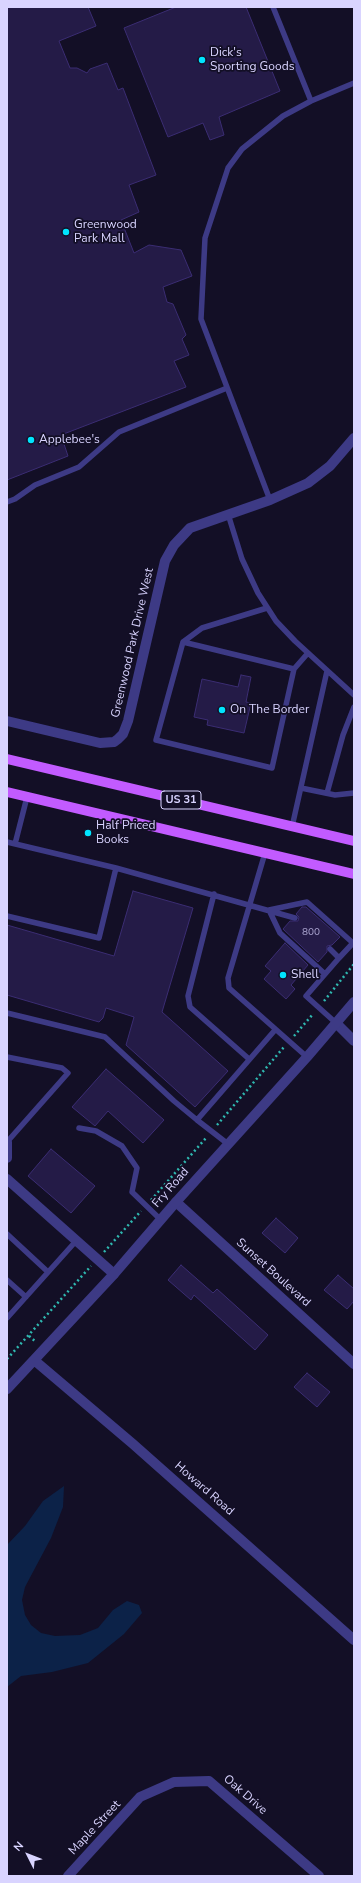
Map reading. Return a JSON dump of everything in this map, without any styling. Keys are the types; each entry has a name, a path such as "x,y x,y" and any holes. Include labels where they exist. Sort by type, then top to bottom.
{"main road":[{"name":"US 31","path":"7,759 354,841"},
{"path":"7,792 354,874"}],"street":[{"name":"Greenwood Park Drive West","path":"7,721 100,743 114,742 118,739 123,734 128,721 168,556 182,535 190,528 294,490 320,475 354,438"},
{"name":"Fry Road","path":"7,1389 114,1274 354,1002"},
{"path":"336,1023 354,1041"},
{"path":"7,1142 7,1158"},
{"path":"7,1179 114,1274"},
{"name":"Sunset Boulevard","path":"176,1202 354,1364"},
{"name":"Howard Road","path":"34,1360 133,1444 354,1640"},
{"name":"Oak Drive","path":"140,1797 174,1782 209,1781 319,1876"},
{"name":"Maple Street","path":"68,1876 140,1797"}],"lane":[{"path":"273,7 311,101"},
{"path":"270,500 200,319 205,238 228,168 242,149 283,116 311,101 354,83"},
{"path":"7,502 15,499 35,485 79,467 120,432 227,388"},
{"path":"228,514 242,559 267,608 276,621 354,695"},
{"path":"267,608 202,628 182,642 156,740 272,768 294,669 308,653"},
{"path":"182,642 294,669"},
{"path":"292,827 327,670"},
{"path":"327,793 343,735 354,707"},
{"path":"301,788 335,795 354,793"},
{"path":"15,844 27,797"},
{"path":"7,842 116,868 214,894 294,918"},
{"path":"265,853 228,978 229,988 307,1057"},
{"path":"7,916 99,938 116,868"},
{"path":"214,894 188,996 190,1007 249,1059"},
{"path":"269,910 306,902 353,943 306,996 336,1023"},
{"path":"269,910 280,933 325,974"},
{"path":"330,949 339,958"},
{"path":"7,1013 105,1037 174,1102 228,1144"},
{"path":"197,1120 275,1030"},
{"path":"7,1057 62,1068 68,1073 7,1142"},
{"path":"79,1128 96,1132 122,1146 137,1168 132,1192 161,1220"},
{"path":"7,1234 48,1272"},
{"path":"7,1318 76,1241"},
{"path":"7,1280 26,1297"}],"water":[{"path":"64,1486 63,1507 51,1538 25,1587 22,1600 25,1615 31,1625 41,1633 55,1636 80,1635 98,1628 113,1610 127,1601 139,1605 142,1613 124,1634 88,1663 52,1672 21,1676 7,1687 7,1545 25,1526 43,1501"}],"building":[{"name":"Greenwood Park Mall","path":"7,7 88,7 96,26 59,41 70,68 77,68 87,73 90,69 107,63 118,90 123,88 156,175 129,185 139,212 121,220 134,253 149,245 181,250 192,276 163,287 167,302 173,304 186,335 182,339 189,355 174,361 186,387 61,435 68,456 7,480"},
{"name":"Dick's Sporting Goods","path":"176,7 246,7 280,91 219,117 224,135 210,140 203,123 168,137 124,28"},
{"name":"On The Border","path":"241,675 251,677 246,702 251,703 244,733 207,725 208,720 194,717 202,679 238,687"},
{"path":"133,891 193,908 162,1012 228,1071 195,1107 126,1045 134,1017 106,1008 103,1018 99,1022 7,995 7,925 114,956"},
{"name":"Shell","path":"302,907 306,907 340,937 332,945 327,946 327,952 318,962 283,929 290,921 298,921 299,917 296,914"},
{"name":"Shell","path":"285,943 308,965 291,985 295,989 286,999 264,979 271,971 265,966"},
{"path":"106,1069 164,1120 143,1143 108,1111 95,1126 72,1107"},
{"path":"51,1149 95,1186 71,1213 28,1176"},
{"path":"276,1218 298,1238 285,1253 262,1233"},
{"path":"181,1265 213,1293 217,1289 268,1335 255,1350 194,1295 191,1300 168,1280"},
{"path":"338,1275 354,1289 354,1301 347,1309 324,1290"},
{"path":"307,1373 330,1392 317,1407 294,1387"}],"place":[{"name":"Dick's Sporting Goods","path":"202,60"},
{"name":"Greenwood Park Mall","path":"66,232"},
{"name":"Applebee's","path":"31,440"},
{"name":"On The Border","path":"222,710"},
{"name":"Half Priced Books","path":"88,833"},
{"name":"Shell","path":"283,975"}]}
